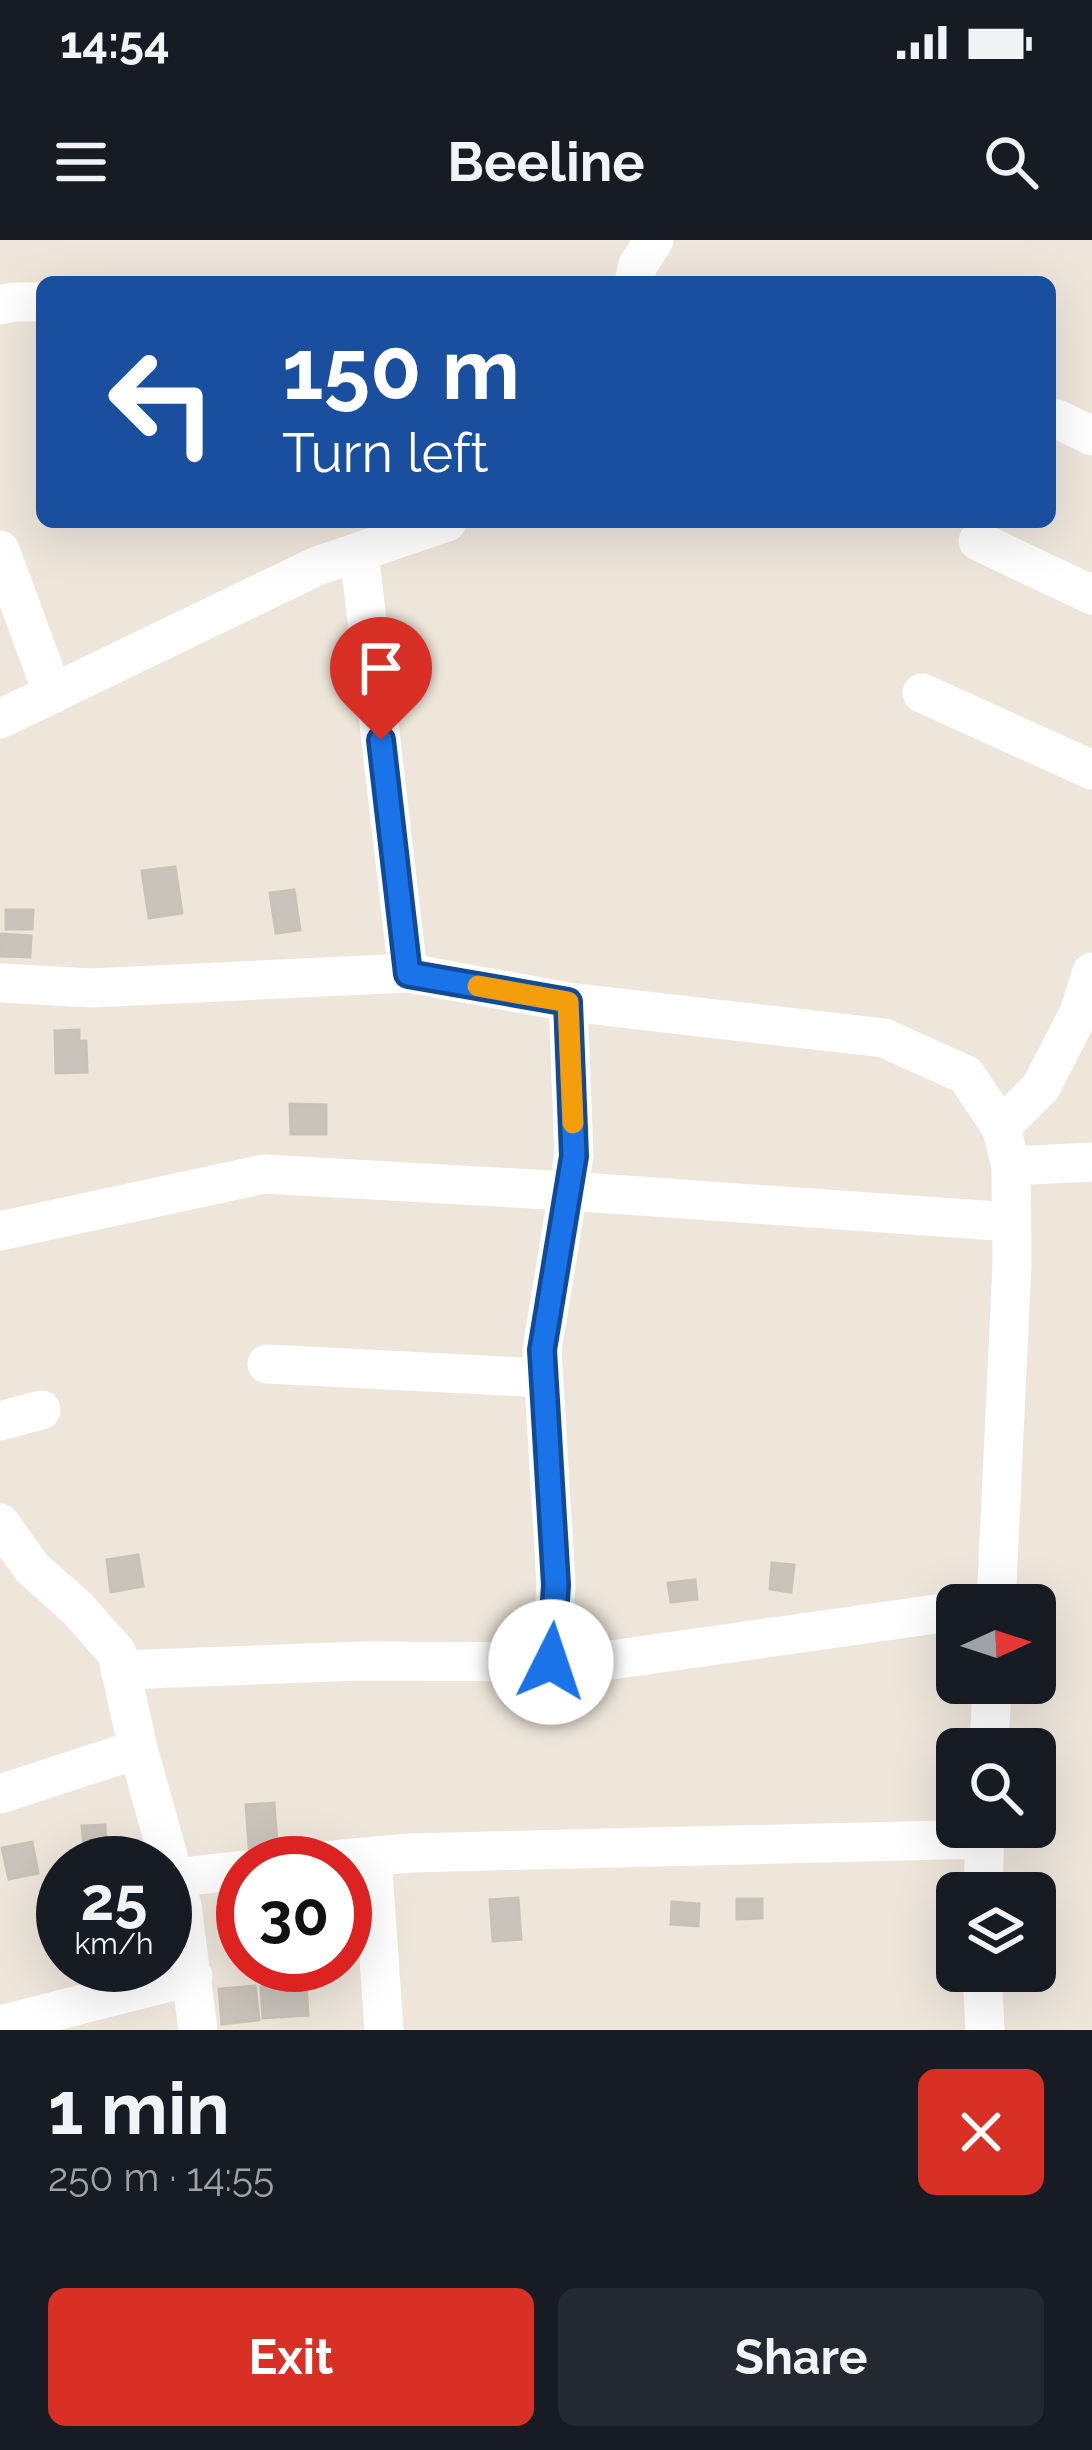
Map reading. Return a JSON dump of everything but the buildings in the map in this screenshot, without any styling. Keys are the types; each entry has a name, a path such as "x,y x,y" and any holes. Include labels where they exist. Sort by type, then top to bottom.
{"street":[{"path":"0,305 36,302"},
{"path":"0,719 317,566 429,528"},
{"path":"977,542 1092,595"},
{"path":"0,550 53,694"},
{"path":"359,552 408,974"},
{"path":"922,693 1092,770"},
{"path":"1000,1127 1041,1087 1079,1012 1092,972"},
{"path":"0,983 91,988 408,974 568,1002 884,1038 966,1075 1000,1127 1011,1166 997,1584"},
{"path":"551,1662 556,1585 542,1350 574,1156 568,1002"},
{"path":"1011,1166 1092,1162"},
{"path":"0,1231 264,1174 1011,1222"},
{"path":"267,1364 543,1378"},
{"path":"0,1421 41,1410"},
{"path":"0,1523 16,1575 77,1608 117,1653 162,1836"},
{"path":"120,1670 362,1660 597,1662 936,1614"},
{"path":"0,1794 138,1749"},
{"path":"384,2030 372,1857 936,1835"},
{"path":"192,1971 198,2030"},
{"path":"0,2026 193,1976"},
{"path":"983,1992 985,2030"}],"slow traffic":[{"path":"478,986 568,1002 573,1123"}],"route":[{"path":"381,740 408,974 568,1002 574,1156 542,1350 556,1585 551,1662"}]}
